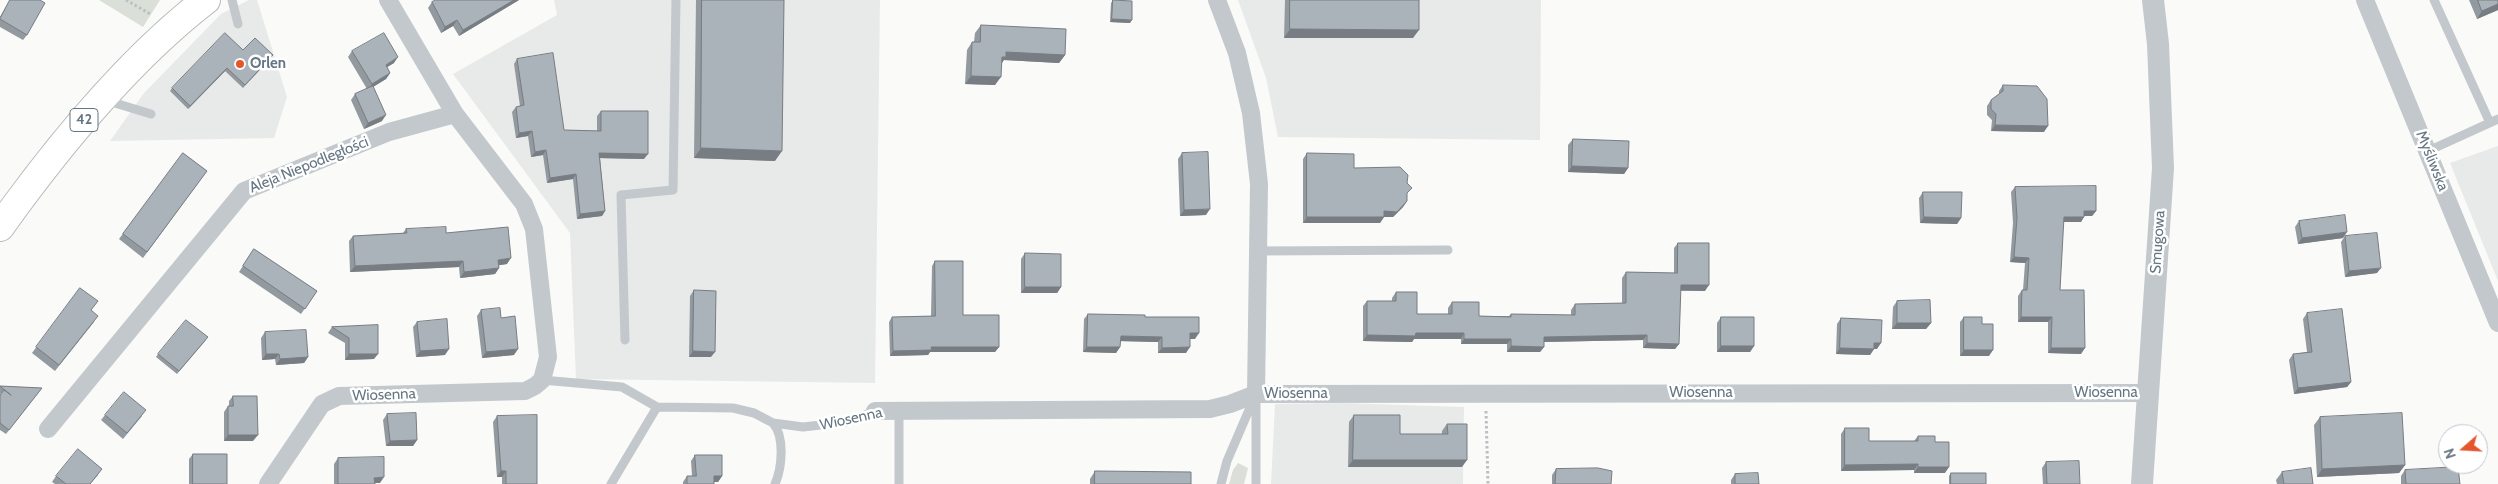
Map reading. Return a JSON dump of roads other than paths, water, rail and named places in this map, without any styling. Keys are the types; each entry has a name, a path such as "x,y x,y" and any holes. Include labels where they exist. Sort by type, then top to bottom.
{"main road":[{"name":"42","path":"0,227 25,191 173,13 206,0"}],"street":[{"path":"388,0 455,114 524,204 534,229 548,357 542,380"},
{"name":"Wiosenna","path":"1217,0 1237,53 1251,113 1259,184 1256,394"},
{"name":"Smugowa","path":"2142,484 2163,168 2158,44 2153,0"},
{"name":"Myśliwska","path":"2365,0 2498,323"},
{"name":"Aleja Niepodległości","path":"48,429 244,191 389,132 455,114"},
{"name":"Wiosenna","path":"268,484 322,404 339,396 525,391 542,380"},
{"name":"Wiosenna","path":"875,410 1210,409 1256,394 2147,393"}],"lane":[{"path":"232,0 238,24"},
{"path":"625,340 621,195 673,190 676,0"},
{"path":"2428,151 2494,121 2434,0"},
{"path":"103,99 150,114"},
{"path":"1258,251 1448,250"},
{"name":"Wiosenna","path":"542,380 622,387 657,407 733,408 754,414 773,423 803,427 829,426 847,422 875,410"},
{"path":"1220,484 1227,461 1256,394"},
{"path":"1256,394 1256,484"},
{"path":"611,484 657,407"},
{"path":"899,410 899,484"},
{"path":"773,423 780,438 780,460 775,484"}],"place":[{"name":"Orlen","path":"240,64"}]}
